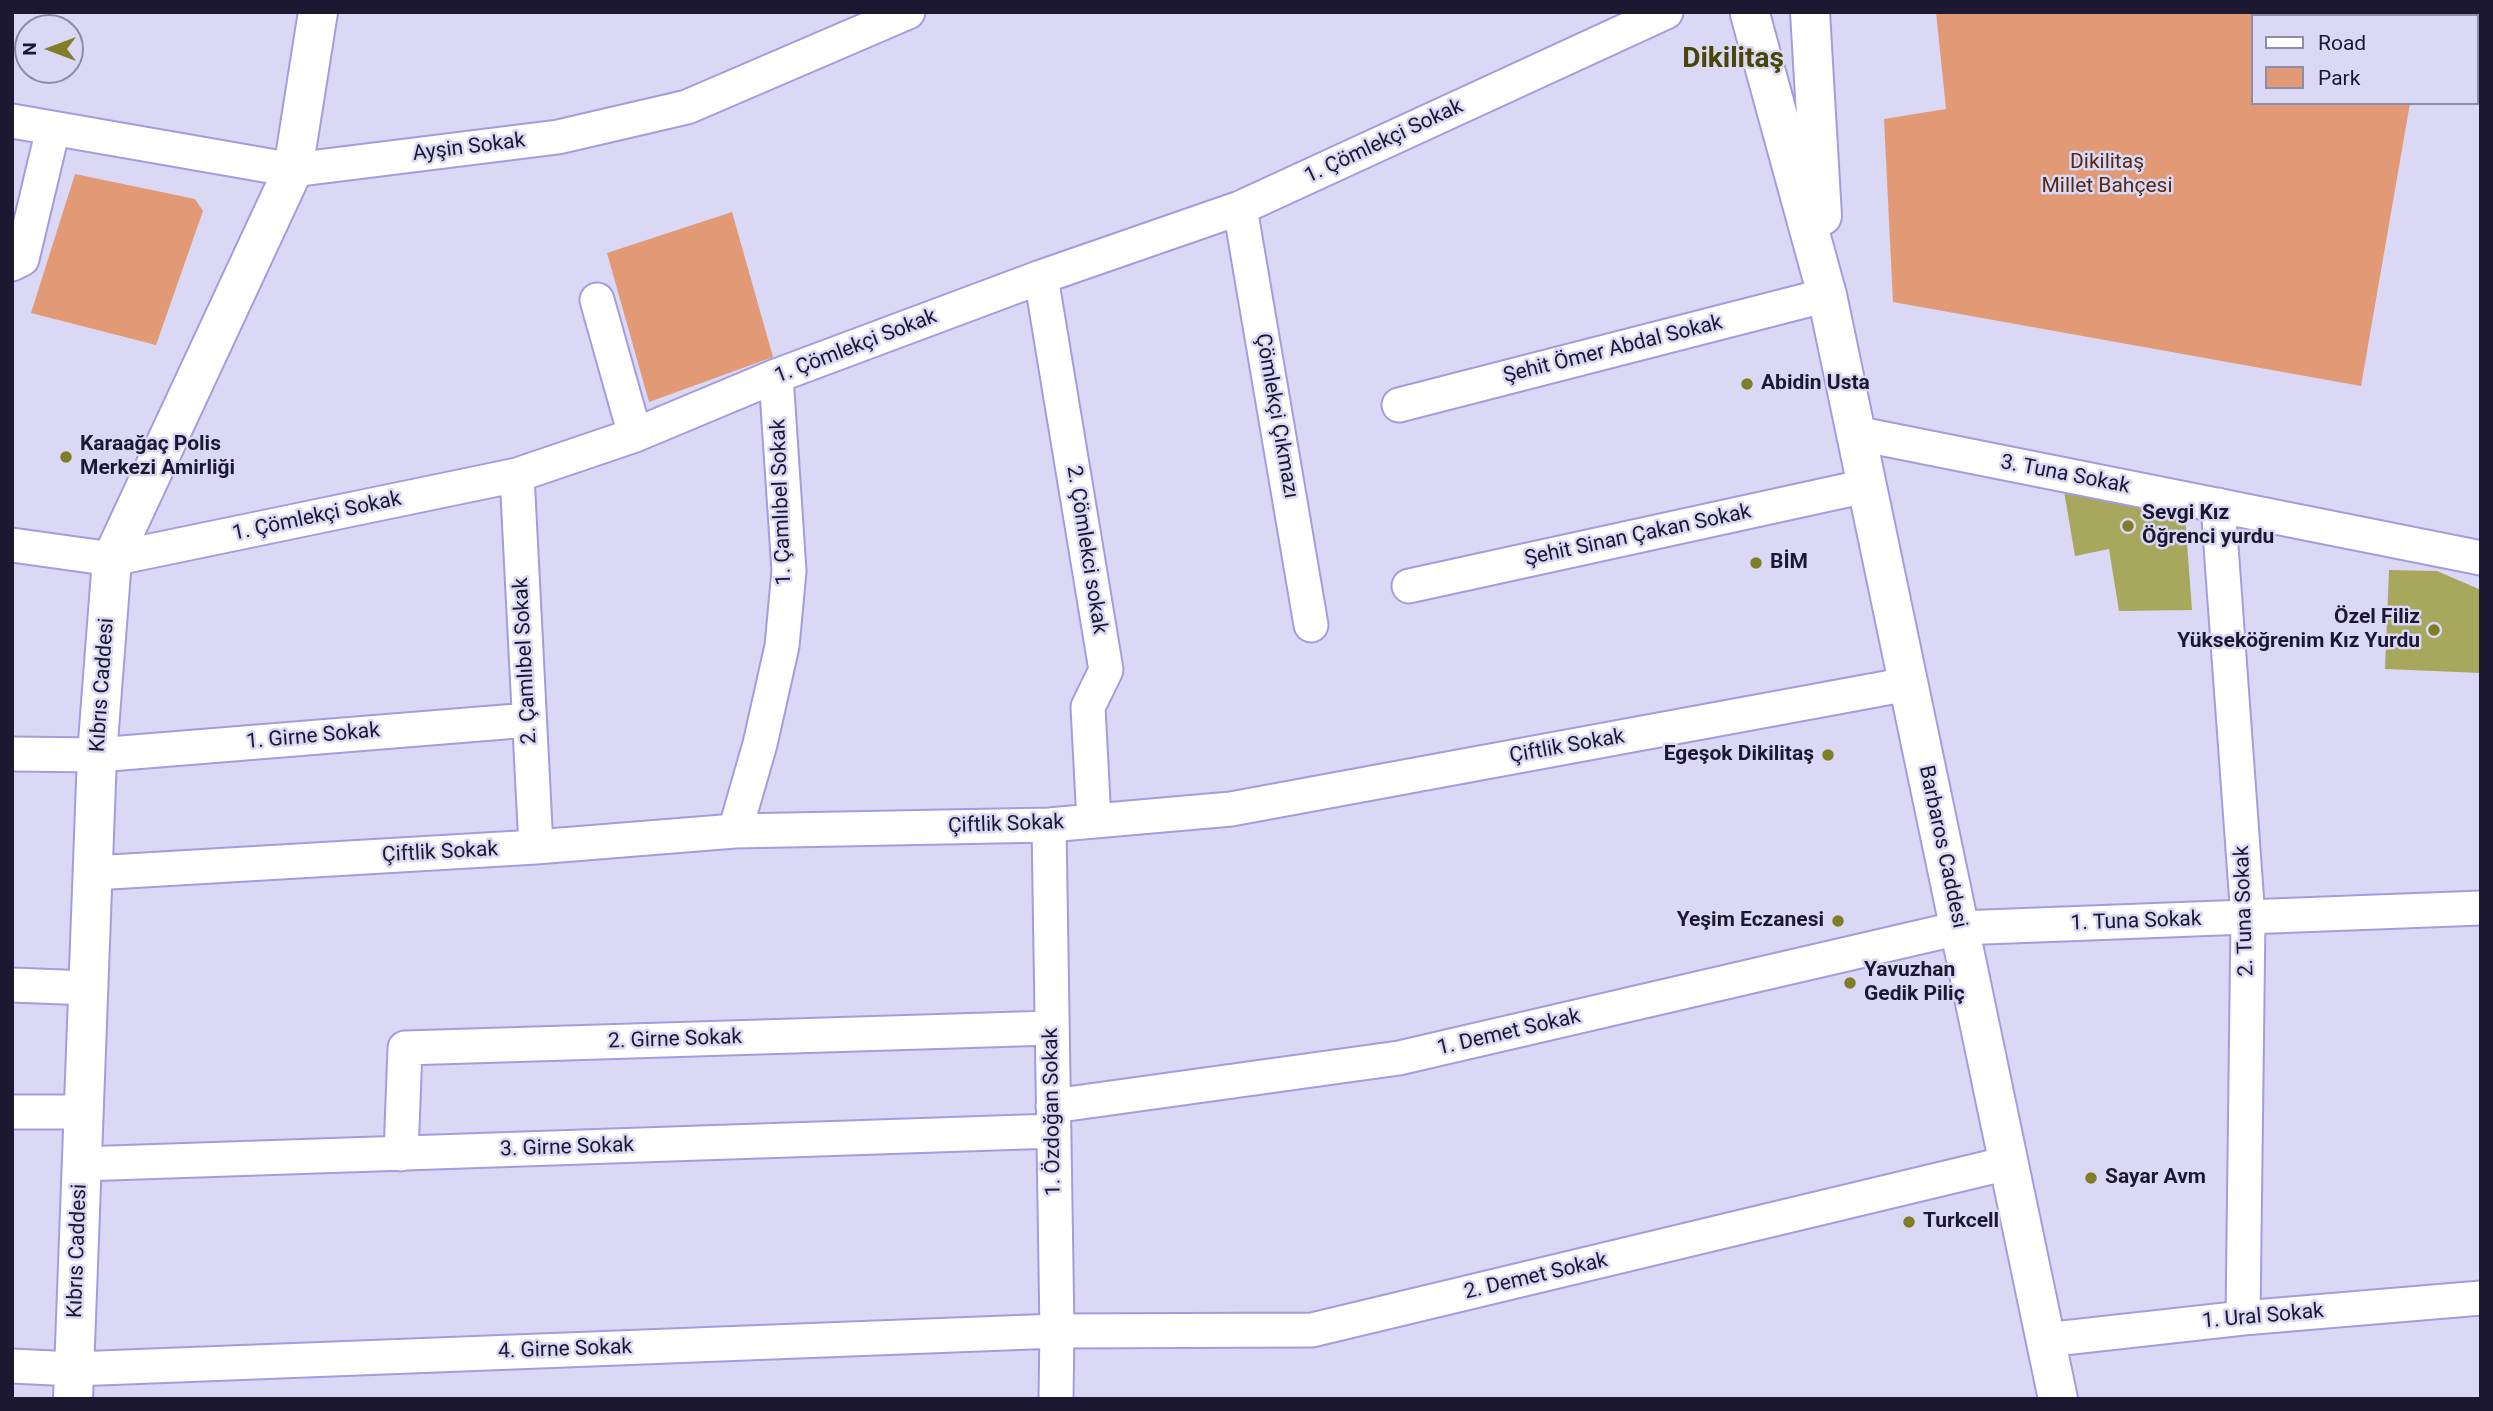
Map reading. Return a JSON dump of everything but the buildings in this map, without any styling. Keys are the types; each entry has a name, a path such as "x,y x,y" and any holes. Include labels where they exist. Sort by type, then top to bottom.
{"main road":[{"name":"Kıbrıs Caddesi","path":"74,1384 97,755 112,559 293,170 318,12"},
{"path":"1749,13 1772,21 1795,12"},
{"path":"1810,12 1827,295"},
{"path":"1749,13 1827,295"},
{"name":"Barbaros Caddesi","path":"1827,295 2058,1399"}],"street":[{"name":"Ayşin Sokak","path":"12,121 293,170 558,136 687,107 908,12"},
{"name":"1. Çömlekçi Sokak","path":"12,545 112,559 517,475 635,435 776,376 1041,277 1240,208 1666,12"},
{"path":"12,264 22,259 53,129"},
{"name":"Çömlekçi Çıkmazı","path":"1240,208 1311,625"},
{"name":"2. Çömlekci sokak","path":"1041,277 1106,670 1088,707 1094,821"},
{"name":"Şehit Ömer Abdal Sokak","path":"1399,405 1827,295"},
{"path":"597,300 635,435"},
{"name":"1. Çamlıbel Sokak","path":"735,831 760,744 782,646 789,571 776,376"},
{"name":"3. Tuna Sokak","path":"1855,433 2481,558"},
{"name":"2. Çamlıbel Sokak","path":"517,475 536,847"},
{"name":"Şehit Sinan Çakan Sokak","path":"1409,586 1866,486"},
{"name":"2. Tuna Sokak","path":"2218,505 2248,918 2243,1318"},
{"name":"Çiftlik Sokak","path":"93,873 536,847 735,831 1049,825 1231,809 1908,684"},
{"name":"1. Girne Sokak","path":"12,754 97,755 529,720"},
{"name":"1. Özdoğan Sokak","path":"1049,825 1056,1399"},
{"name":"1. Tuna Sokak","path":"1959,928 2481,908"},
{"name":"1. Demet Sokak","path":"1054,1118 1399,1058 1959,928"},
{"path":"12,985 89,988"},
{"name":"2. Girne Sokak","path":"401,1154 405,1048 1051,1028"},
{"path":"12,1112 84,1112"},
{"name":"3. Girne Sokak","path":"81,1164 401,1154 1054,1118"},
{"name":"2. Demet Sokak","path":"1057,1331 1312,1330 2008,1163"},
{"name":"1. Ural Sokak","path":"2045,1340 2243,1318 2481,1298"},
{"name":"4. Girne Sokak","path":"12,1366 74,1384 1057,1331"}],"green space":[{"name":"Dikilitaş Millet Bahçesi","path":"1936,12 2359,12 2252,14 2252,105 2410,105 2361,386 1893,302 1884,119 1946,109"},
{"path":"75,174 195,199 203,211 156,345 31,313"},
{"path":"732,212 773,357 649,402 607,253"}],"place":[{"name":"Abidin Usta","path":"1747,384"},
{"name":"Karaağaç Polis Merkezi Amirliği","path":"66,457"},
{"name":"Sevgi Kız Öğrenci yurdu","path":"2128,526"},
{"name":"BİM","path":"1756,563"},
{"name":"Özel Filiz Yükseköğrenim Kız Yurdu","path":"2434,630"},
{"name":"Egeşok Dikilitaş","path":"1828,755"},
{"name":"Yeşim Eczanesi","path":"1838,921"},
{"name":"Yavuzhan Gedik Piliç","path":"1850,983"},
{"name":"Sayar Avm","path":"2091,1178"},
{"name":"Turkcell","path":"1909,1222"}],"district":[{"name":"Dikilitaş","path":"1733,60"}]}
